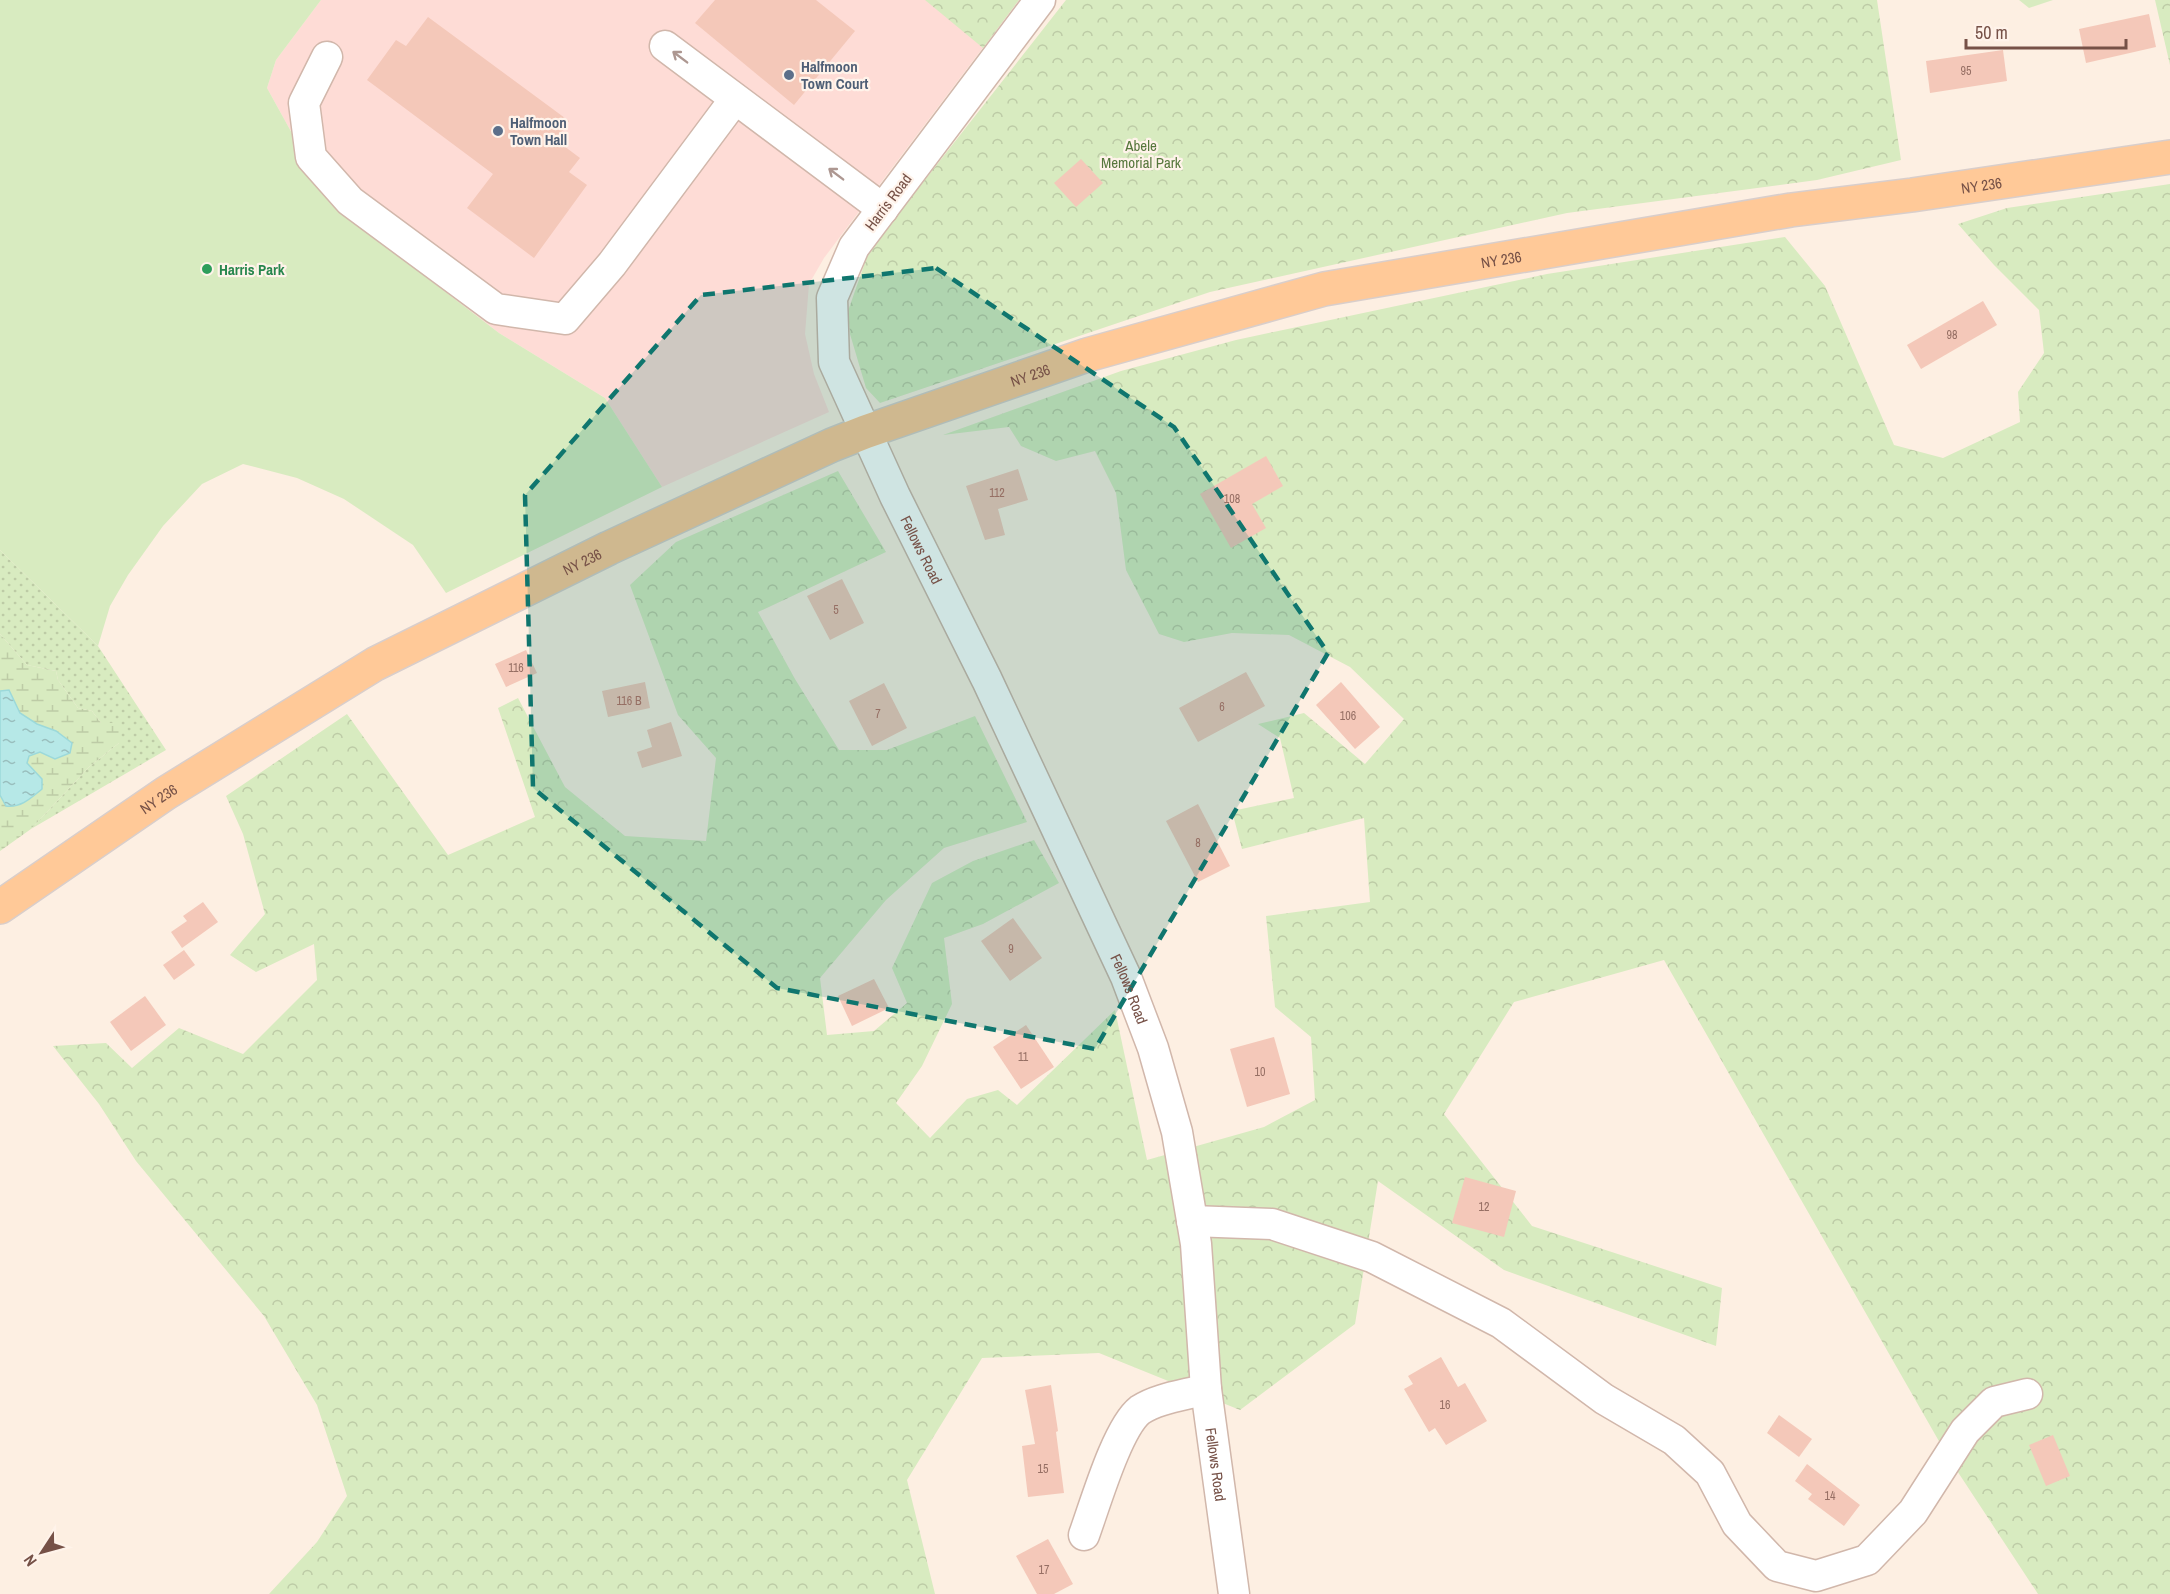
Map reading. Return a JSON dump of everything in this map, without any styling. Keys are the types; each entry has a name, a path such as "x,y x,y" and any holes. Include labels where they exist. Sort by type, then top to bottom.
{"main road":[{"name":"NY 236","path":"0,907 166,793 375,664 609,548 821,450 865,432 1087,355 1324,289 1791,210 1912,195 2170,157"}],"street":[{"name":"Harris Road","path":"865,432 834,362 832,298 854,246 1040,0"},
{"path":"665,46 883,209"},
{"path":"327,57 304,103 311,157 350,201 496,309 565,319 612,264 735,99"},
{"name":"Fellows Road","path":"865,432 987,680 1126,977 1153,1048 1177,1132 1196,1244 1206,1389 1234,1594"},
{"path":"1192,1221 1272,1224 1372,1257 1501,1323 1604,1399 1674,1440 1710,1473 1737,1524 1777,1566 1816,1576 1867,1560 1912,1512 1965,1431 1994,1402 2027,1394"},
{"path":"1084,1535 1125,1427 1140,1411 1152,1404 1206,1389"}],"highlighted area":[{"path":"936,268 1174,427 1328,653 1095,1049 777,988 533,788 525,495 701,295"}],"shaded area":[{"path":"321,0 1019,0 824,258 809,284 805,334 814,374 829,412 662,487 605,398 499,333 331,204 267,88 276,60"}],"green space":[{"name":"Harris Park","path":"0,0 321,0 276,60 267,88 331,204 499,333 605,398 662,487 446,593 413,545 344,499 297,478 243,464 202,484 163,526 128,575 110,606 98,646 0,550"},
{"path":"925,0 1019,0 983,48"},
{"name":"Abele Memorial Park","path":"1066,0 1877,0 1901,160 1817,180 1567,213 1210,292 880,403 866,388 850,334 848,311 869,251"},
{"path":"2019,0 2053,0 2029,8"},
{"path":"2155,0 2170,0 2170,65"},
{"path":"2170,184 2170,1594 2038,1594 1948,1457 1664,960 1514,1002 1444,1114 1532,1226 1722,1288 1716,1346 1504,1270 1378,1181 1355,1324 1240,1410 1099,1353 982,1358 907,1480 935,1594 269,1594 317,1542 347,1496 317,1405 264,1316 136,1161 99,1104 53,1046 106,1043 132,1068 179,1028 243,1054 317,980 314,944 256,972 230,955 265,914 243,834 226,796 347,714 448,855 535,817 498,708 518,698 565,787 625,836 706,841 716,758 678,715 630,585 676,542 838,471 886,552 758,612 795,679 839,750 887,750 975,716 1027,822 944,848 886,900 820,978 827,1035 874,1031 907,1003 892,968 932,883 973,861 1034,840 1059,883 983,924 944,938 952,1004 922,1066 896,1103 930,1138 967,1099 998,1090 1017,1105 1115,1010 1147,1160 1264,1127 1315,1100 1311,1037 1275,1007 1266,916 1370,902 1364,818 1242,849 1232,811 1294,798 1280,738 1258,724 1304,713 1365,764 1404,719 1350,667 1289,635 1232,633 1184,642 1159,634 1126,570 1116,493 1095,451 1056,461 1021,446 1009,427 943,435 1121,371 1236,340 1547,274 1785,237 1825,286 1894,445 1943,458 2020,422 2018,392 2044,353 2039,310 1994,265 1958,224 2007,208"},
{"path":"0,550 98,646 166,750 31,829 89,767 119,743 113,723 101,723 92,711 78,708 58,680 56,671 27,665 0,634"},
{"path":"0,634 27,665 56,671 58,680 78,708 92,711 101,723 113,723 120,729 119,743 89,767 31,829 0,851"}],"water":[{"path":"9,690 20,713 37,724 56,731 72,743 70,753 55,759 40,752 29,756 27,763 42,779 42,789 26,802 6,806 0,795 0,691"}],"building":[{"name":"Halfmoon Town Court","path":"715,0 816,0 855,31 794,105 695,23"},
{"path":"2149,14 2156,47 2086,63 2079,29"},
{"name":"Halfmoon Town Hall","path":"428,17 569,121 556,140 580,158 569,172 587,185 534,258 467,208 493,174 367,80 396,40 406,46"},
{"path":"2003,50 2007,81 1930,93 1926,61"},
{"path":"1081,159 1103,183 1076,207 1054,183"},
{"path":"1983,301 1997,325 1921,369 1907,345"},
{"path":"1266,456 1283,486 1252,504 1266,528 1231,548 1200,494"},
{"path":"1018,469 1028,500 998,509 1005,535 985,540 966,486"},
{"path":"842,579 864,623 830,640 807,596"},
{"path":"526,650 537,673 506,687 495,664"},
{"path":"1246,672 1265,706 1198,742 1179,708"},
{"path":"645,682 650,708 608,717 602,691"},
{"path":"1341,682 1380,727 1355,749 1316,705"},
{"path":"884,683 907,728 872,746 849,701"},
{"path":"671,722 682,756 642,768 637,752 652,747 647,730"},
{"path":"1198,804 1230,866 1198,882 1166,821"},
{"path":"203,902 218,922 182,948 171,932 187,921 183,916"},
{"path":"1013,918 1042,958 1010,981 981,941"},
{"path":"184,950 195,965 174,980 163,965"},
{"path":"874,979 889,1008 852,1026 838,996"},
{"path":"145,996 166,1025 131,1051 110,1022"},
{"path":"1026,1025 1054,1067 1021,1089 993,1047"},
{"path":"1274,1037 1290,1094 1247,1107 1230,1049"},
{"path":"1465,1177 1516,1191 1504,1237 1452,1223"},
{"path":"1441,1357 1458,1387 1465,1383 1487,1421 1446,1445 1435,1428 1429,1432 1404,1389 1413,1384 1408,1376"},
{"path":"1051,1385 1064,1493 1028,1497 1022,1446 1035,1444 1025,1390"},
{"path":"1779,1415 1812,1439 1799,1457 1767,1433"},
{"path":"2053,1435 2070,1476 2046,1486 2029,1445"},
{"path":"1807,1464 1860,1505 1844,1526 1808,1499 1812,1494 1795,1481"},
{"path":"1048,1539 1073,1584 1054,1594 1037,1594 1016,1556"}],"place":[{"name":"Halfmoon Town Court","path":"789,75"},
{"name":"Halfmoon Town Hall","path":"498,131"},
{"name":"Harris Park","path":"207,269"}]}
